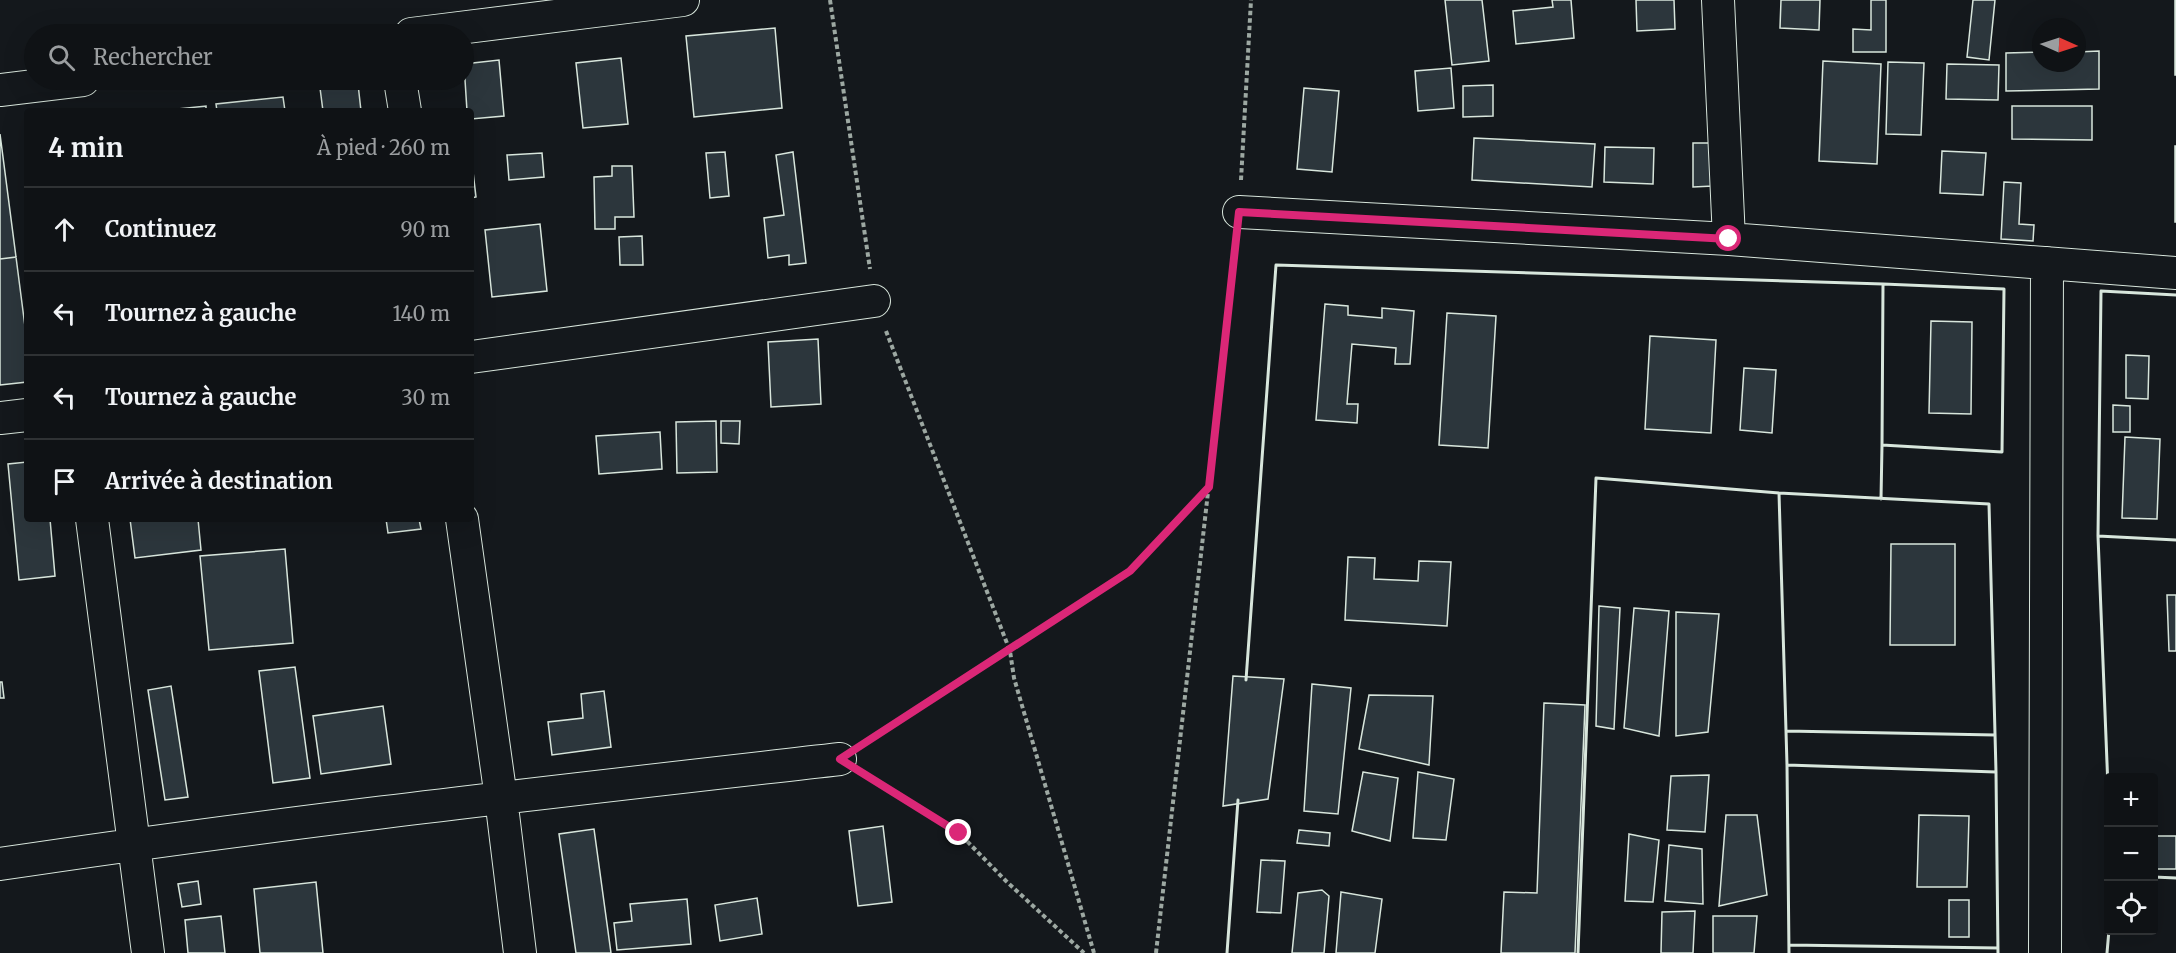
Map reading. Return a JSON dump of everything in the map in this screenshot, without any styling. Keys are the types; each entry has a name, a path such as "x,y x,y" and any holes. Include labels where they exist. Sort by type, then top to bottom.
{"street":[{"path":"474,26 682,0"},
{"path":"1718,0 1729,239"},
{"path":"0,90 38,98 58,90"},
{"path":"402,90 405,108"},
{"path":"1239,212 1729,239 2176,273"},
{"path":"2045,953 2047,263"},
{"path":"474,357 874,301"},
{"path":"0,418 24,415"},
{"path":"92,522 148,953"},
{"path":"462,522 520,953"},
{"path":"0,864 134,844 501,798 840,759"}],"path":[{"path":"830,0 874,301 1010,651 1014,678 1094,953"},
{"path":"1156,953 1239,212 1251,0"},
{"path":"1084,953 1006,881 959,833 840,759 1010,651 1130,571 1209,487"}],"building":[{"path":"1445,0 1482,0 1489,61 1452,65"},
{"path":"1552,0 1571,0 1574,38 1516,44 1513,11 1553,7"},
{"path":"1636,0 1674,0 1675,29 1637,31"},
{"path":"1781,0 1820,0 1819,30 1780,28"},
{"path":"1871,0 1886,0 1886,52 1853,52 1853,29 1871,30"},
{"path":"1973,0 1995,0 1989,60 1967,57"},
{"path":"2176,0 2176,75 2175,75"},
{"path":"775,28 782,108 694,117 686,36"},
{"path":"2099,51 2099,89 2006,91 2006,53 2032,52 2032,72 2086,72 2086,52"},
{"path":"621,58 628,124 583,128 576,63"},
{"path":"499,60 504,116 474,119 474,108 467,108 466,90 474,90 474,63"},
{"path":"1823,61 1881,64 1877,164 1819,161"},
{"path":"1888,62 1924,63 1921,135 1886,134"},
{"path":"1947,64 1999,65 1998,100 1946,99"},
{"path":"1451,68 1454,108 1418,111 1415,71"},
{"path":"1493,85 1493,116 1463,117 1463,86"},
{"path":"1304,88 1339,91 1332,172 1297,169"},
{"path":"320,90 359,90 361,108 323,108"},
{"path":"283,97 285,108 217,108 216,104"},
{"path":"2012,106 2092,106 2092,140 2012,139"},
{"path":"0,134 16,257 0,259"},
{"path":"1474,138 1595,144 1592,187 1472,180"},
{"path":"1693,143 1713,143 1713,186 1693,187"},
{"path":"2176,146 2176,222 2175,222"},
{"path":"1605,147 1654,148 1653,184 1604,182"},
{"path":"1942,151 1986,153 1983,195 1940,193"},
{"path":"725,152 729,196 710,198 706,153"},
{"path":"793,152 806,263 789,265 789,255 768,258 764,218 784,215 776,155"},
{"path":"542,153 544,177 509,180 507,155"},
{"path":"612,166 632,166 634,217 615,217 615,229 595,229 594,177 612,176"},
{"path":"2004,182 2021,183 2019,224 2034,225 2033,241 2001,239"},
{"path":"540,224 547,291 492,297 485,230"},
{"path":"642,236 643,265 620,265 619,237"},
{"path":"16,257 24,319 24,382 0,385 0,259"},
{"path":"1325,304 1348,306 1348,315 1382,318 1382,308 1414,311 1410,364 1395,364 1396,348 1352,344 1347,404 1358,404 1357,423 1316,420"},
{"path":"1447,313 1496,316 1488,448 1439,445"},
{"path":"1931,321 1972,322 1971,414 1929,413"},
{"path":"1650,336 1716,340 1711,433 1645,429"},
{"path":"818,339 821,404 771,407 768,342"},
{"path":"2126,355 2149,356 2148,399 2126,398"},
{"path":"1744,368 1776,370 1772,433 1740,430"},
{"path":"2113,405 2130,406 2130,432 2113,432"},
{"path":"716,421 717,472 677,473 676,422"},
{"path":"721,421 740,421 739,444 721,443"},
{"path":"660,432 662,469 599,474 596,436"},
{"path":"2125,437 2160,439 2157,519 2122,518"},
{"path":"24,462 24,522 50,522 55,576 19,580 8,464"},
{"path":"130,522 198,522 201,550 135,558"},
{"path":"386,522 420,522 421,529 388,533"},
{"path":"1891,544 1955,544 1955,645 1890,645"},
{"path":"285,549 293,643 209,650 200,556"},
{"path":"1348,557 1375,558 1374,579 1418,581 1419,561 1451,562 1447,626 1345,620"},
{"path":"2167,595 2176,595 2176,651 2169,651"},
{"path":"1599,606 1620,608 1614,729 1596,726"},
{"path":"1634,608 1669,611 1659,736 1624,728"},
{"path":"1676,612 1719,614 1708,732 1676,736"},
{"path":"295,667 310,778 273,783 259,671"},
{"path":"1233,676 1284,679 1268,799 1223,806"},
{"path":"0,682 2,682 4,698 0,698"},
{"path":"1312,684 1351,688 1338,814 1304,811"},
{"path":"171,686 188,797 165,800 148,690"},
{"path":"604,691 611,747 552,755 548,722 583,718 581,694"},
{"path":"1369,695 1433,696 1429,765 1359,749"},
{"path":"1544,703 1585,705 1575,953 1501,953 1504,892 1537,893"},
{"path":"383,706 391,764 321,774 313,716"},
{"path":"1363,772 1398,778 1390,841 1352,831"},
{"path":"1418,772 1454,779 1446,840 1413,838"},
{"path":"1709,775 1705,832 1667,830 1671,776"},
{"path":"1726,815 1757,815 1767,895 1719,906"},
{"path":"1919,815 1969,816 1967,887 1917,887"},
{"path":"883,826 892,902 858,906 849,831"},
{"path":"594,829 611,953 576,953 559,834"},
{"path":"1299,830 1330,833 1329,846 1297,843"},
{"path":"1629,834 1659,840 1653,902 1625,901"},
{"path":"2158,836 2176,836 2176,869 2158,869"},
{"path":"1669,845 1702,849 1703,904 1665,901"},
{"path":"1261,860 1285,861 1281,913 1257,912"},
{"path":"198,881 201,904 182,907 178,884"},
{"path":"316,882 323,953 260,953 254,889"},
{"path":"1322,890 1329,896 1324,953 1292,953 1298,893"},
{"path":"1341,892 1382,899 1375,953 1336,953"},
{"path":"757,898 762,934 720,941 715,905"},
{"path":"687,899 691,944 617,950 614,923 632,921 630,904"},
{"path":"1949,900 1969,900 1969,937 1949,937"},
{"path":"1695,911 1693,953 1661,953 1662,912"},
{"path":"221,916 225,953 188,953 185,920"},
{"path":"1713,916 1757,916 1754,953 1713,953"}],"wall":[{"path":"1246,680 1276,265 1883,284"},
{"path":"1883,284 2004,289 2002,452 1882,445 1883,284"},
{"path":"2176,295 2101,291 2098,536 2176,540"},
{"path":"1881,499 1882,445"},
{"path":"1578,953 1596,478 1779,493 1989,504 1998,953"},
{"path":"1779,493 1787,765"},
{"path":"2098,536 2107,773"},
{"path":"1786,731 1995,735"},
{"path":"1789,953 1787,765 1996,772"},
{"path":"1227,953 1238,800"},
{"path":"2158,877 2176,878"},
{"path":"2107,953 2109,935"},
{"path":"1789,945 1998,948"}],"route":[{"path":"959,833 840,759 1010,651 1130,571 1209,487 1239,212 1729,239"}]}
